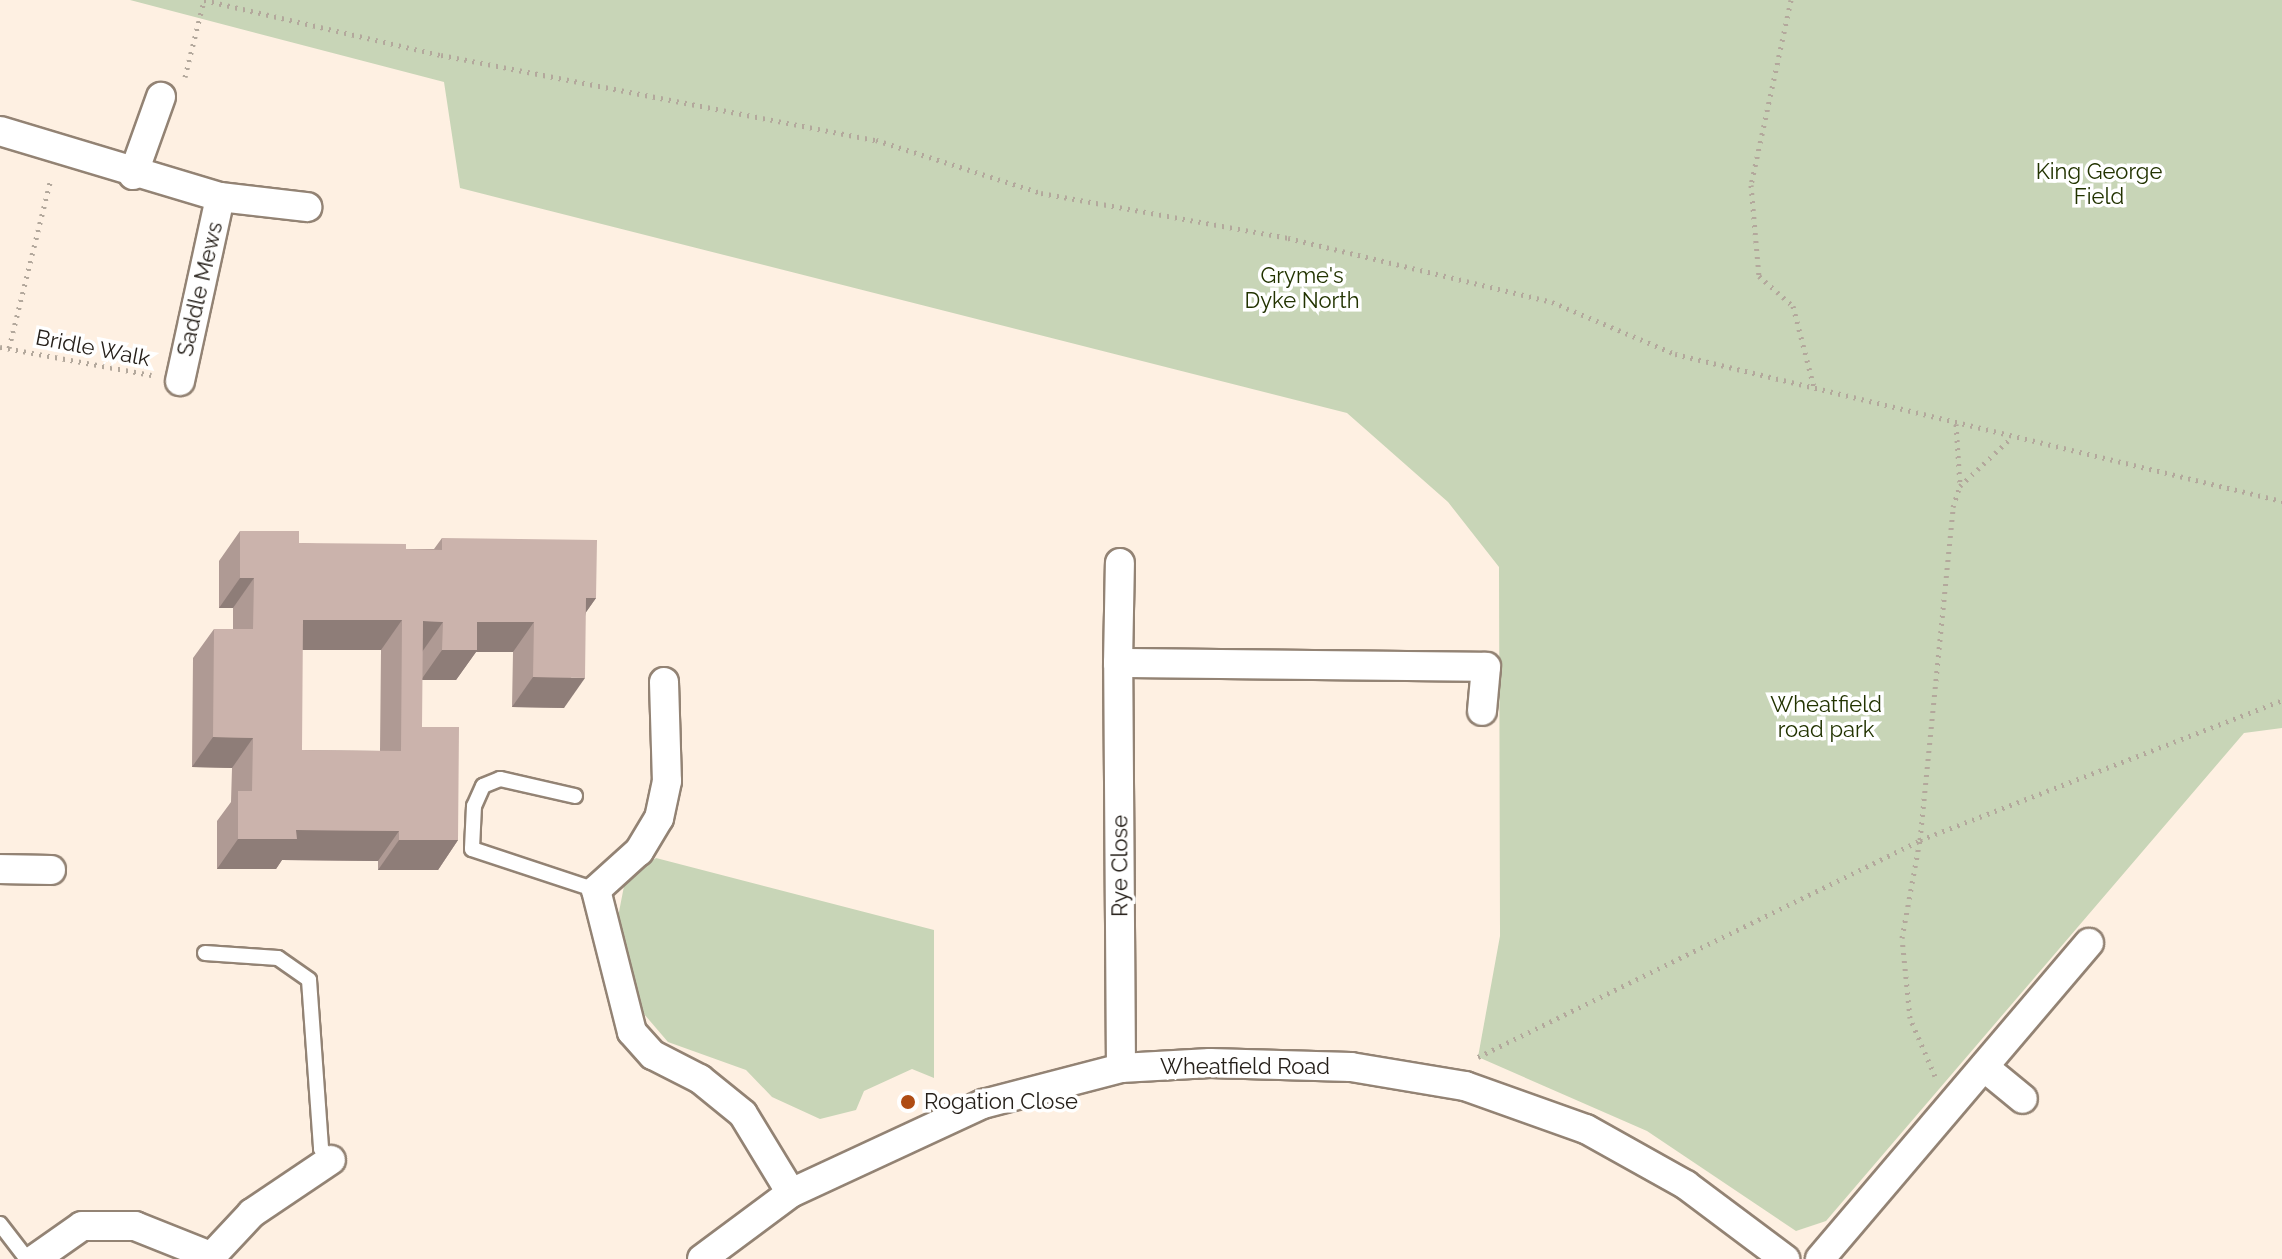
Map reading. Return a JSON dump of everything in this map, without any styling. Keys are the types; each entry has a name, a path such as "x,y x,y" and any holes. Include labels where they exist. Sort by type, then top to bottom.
{"street":[{"path":"133,175 161,97"},
{"path":"0,131 133,175 220,197 307,207"},
{"name":"Saddle Mews","path":"180,381 220,197"},
{"name":"Rye Close","path":"1120,563 1121,1068"},
{"path":"1118,663 1486,667 1482,711"},
{"path":"664,682 667,781 659,818 639,851 596,890 632,1032 653,1055 700,1079 743,1114 791,1193"},
{"path":"0,869 51,870"},
{"path":"1820,1259 2089,943"},
{"name":"Wheatfield Road","path":"702,1259 791,1193 983,1104 1121,1068 1210,1063 1351,1067 1465,1086 1586,1129 1686,1185 1785,1259"},
{"path":"1984,1067 2023,1099"},
{"path":"35,1259 82,1226 135,1226 209,1257 252,1213 331,1160"}],"lane":[{"path":"575,796 500,779 483,786 474,806 472,849 596,890"},
{"path":"205,953 278,958 309,980 321,1149 331,1160"},
{"path":"0,1224 27,1259"}],"path":[{"path":"161,97 182,88 204,0 441,55 876,140 1041,193 1304,241 1552,302 1675,354 2282,501"},
{"path":"1791,0 1751,185 1759,276 1793,306 1814,387"},
{"path":"9,348 57,151"},
{"name":"Bridle Walk","path":"0,347 180,381"},
{"path":"1948,1107 1909,1005 1902,938 1920,840 1953,507 1960,486 1956,424"},
{"path":"1960,486 2012,438"},
{"path":"1465,1086 1478,1057 1920,840 2282,700"}],"green space":[{"path":"130,0 2282,0 2282,728 2244,733 1826,1221 1796,1231 1647,1131 1478,1057 1500,936 1499,567 1448,502 1347,413 460,188 444,82"},
{"path":"656,858 934,930 934,1078 912,1069 864,1091 856,1110 820,1119 772,1097 746,1070 668,1042 638,1007 618,917 625,881"}],"building":[{"path":"240,531 299,531 299,543 406,544 406,549 442,550 442,538 597,540 596,598 586,598 585,678 533,677 534,622 477,622 477,650 442,650 443,622 423,621 422,727 459,727 458,840 399,840 399,831 296,830 297,839 238,839 238,791 252,791 253,738 213,737 214,629 253,629 254,578 240,578","holes":["303,620 402,620 401,751 302,750"]}],"place":[{"name":"Rogation Close","path":"908,1102"}],"park label":[{"name":"King George Field","path":"2099,184"},
{"name":"Gryme's Dyke North","path":"1302,288"},
{"name":"Wheatfield road park","path":"1826,716"}]}
